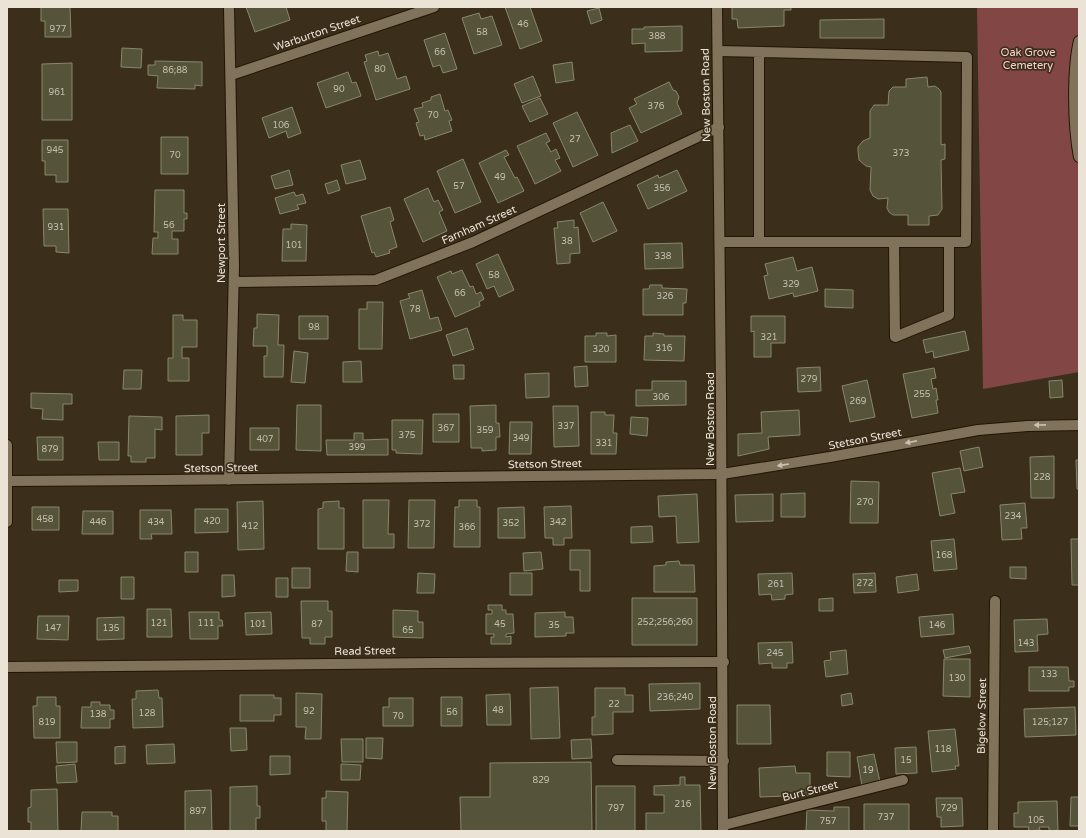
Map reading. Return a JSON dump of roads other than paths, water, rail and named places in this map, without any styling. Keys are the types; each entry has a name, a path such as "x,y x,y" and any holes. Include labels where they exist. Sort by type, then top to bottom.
{"street":[{"name":"Newport Street","path":"229,7 234,282 229,480"},
{"name":"Warburton Street","path":"230,75 407,12 434,7"},
{"name":"New Boston Road","path":"717,7 724,662 724,828"},
{"path":"1079,41 1076,54 1075,100 1076,144 1079,157"},
{"path":"718,51 968,57 966,242 720,242"},
{"path":"759,52 759,242"},
{"name":"Farnham Street","path":"234,282 376,280 473,242 719,127"},
{"path":"894,242 895,337 949,315 949,242"},
{"name":"Stetson Street","path":"7,481 722,474 830,457 978,430 1027,426 1079,425"},
{"path":"7,445 7,522"},
{"name":"Bigelow Street","path":"993,831 995,601"},
{"name":"Read Street","path":"7,667 724,662"},
{"path":"617,760 724,761"},
{"name":"Burt Street","path":"724,828 903,780"}],"park label":[{"name":"Oak Grove Cemetery","path":"1028,58"}]}
